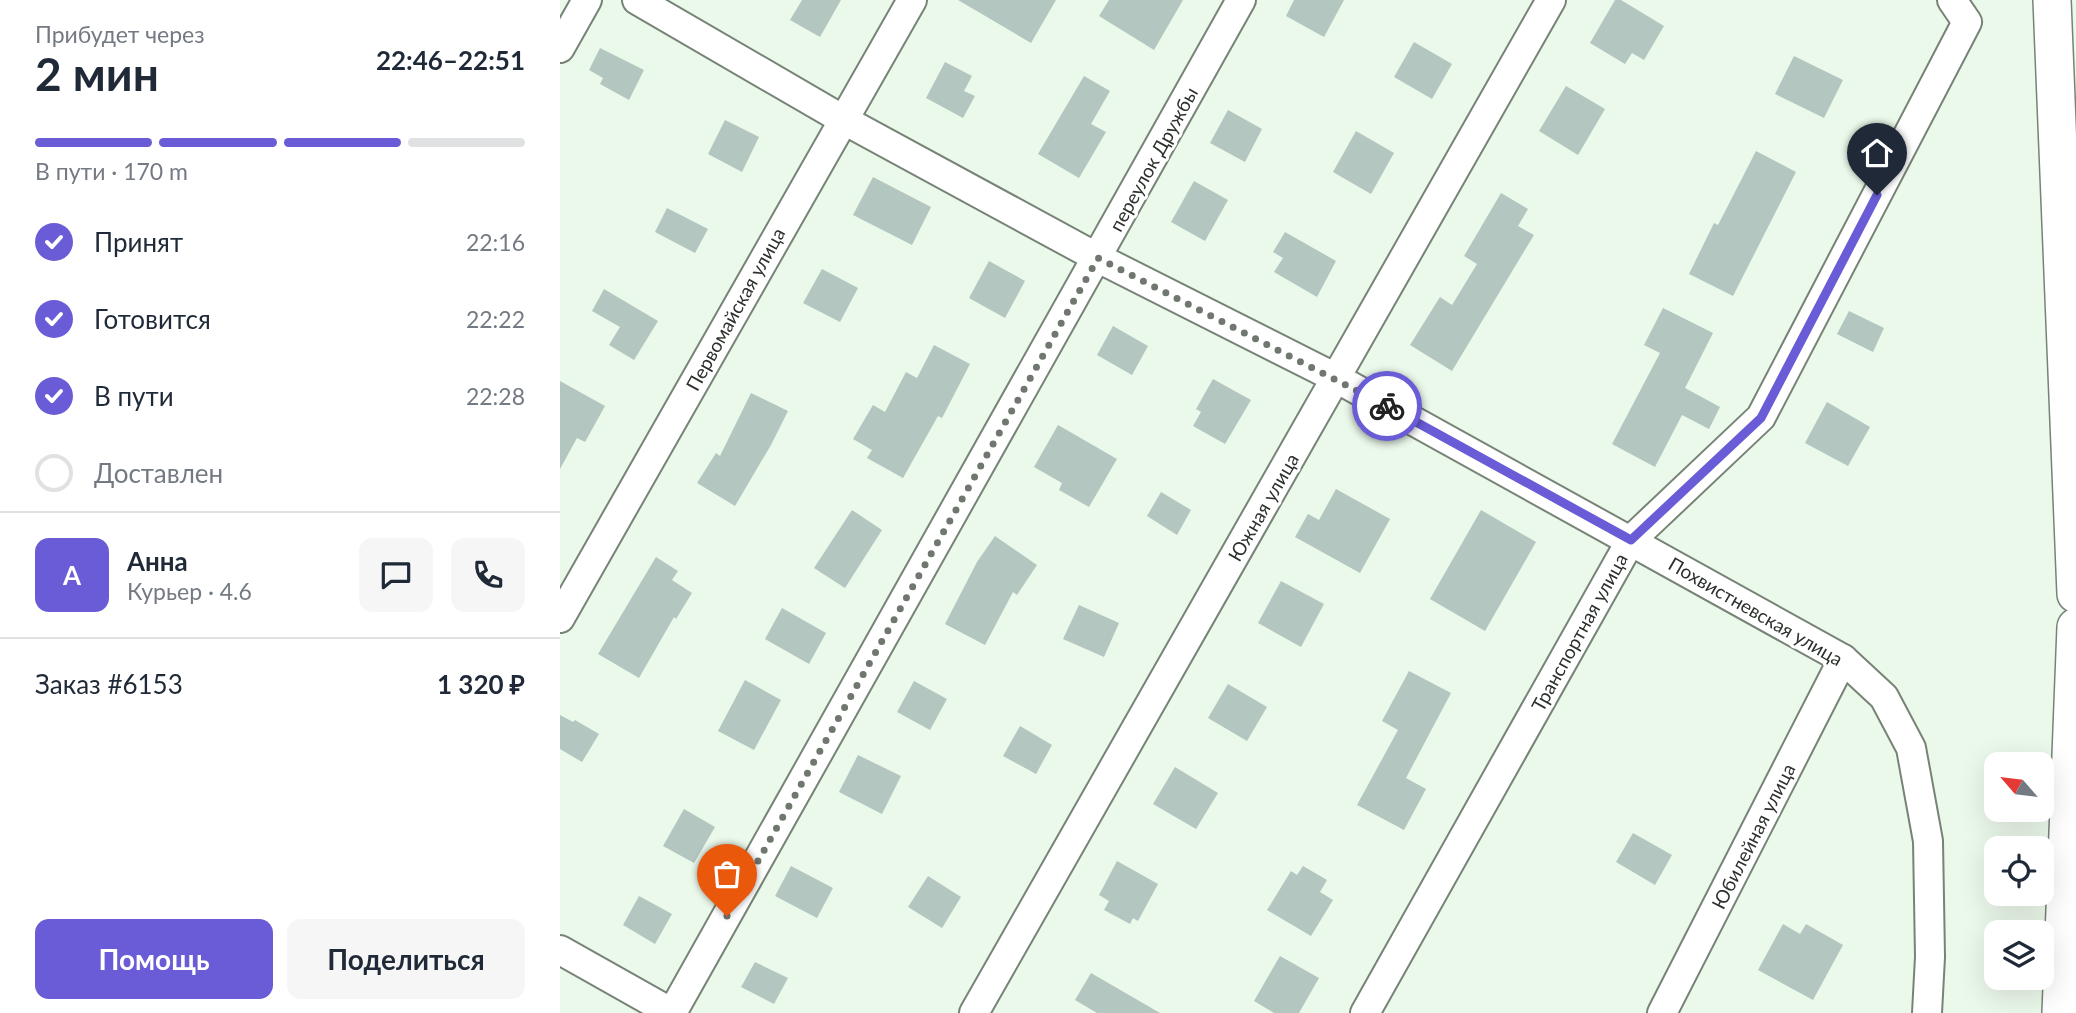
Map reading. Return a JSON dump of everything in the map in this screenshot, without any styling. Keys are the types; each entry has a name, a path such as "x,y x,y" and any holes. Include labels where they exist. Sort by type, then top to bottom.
{"main road":[{"path":"2052,0 2076,594"},
{"path":"2061,1013 2076,627"}],"street":[{"path":"560,48 587,0"},
{"name":"Похвистневская улица","path":"637,0 842,119 1098,258 1336,378 1843,659 1884,697 1912,748 1928,841 1930,957 1927,1013"},
{"name":"Первомайская улица","path":"560,618 912,0"},
{"name":"переулок Дружбы","path":"672,1013 1241,0"},
{"name":"Южная улица","path":"974,1013 1551,0"},
{"name":"Транспортная улица","path":"1365,1013 1631,540 1761,418 1959,11"},
{"name":"Юбилейная улица","path":"1662,1013 1843,659"},
{"path":"560,950 672,1013"}],"building":[{"path":"802,0 841,0 820,37 790,20"},
{"path":"958,0 1056,0 1031,43"},
{"path":"1109,0 1183,0 1154,50 1099,16"},
{"path":"1294,0 1344,0 1324,37 1286,16"},
{"path":"1615,0 1621,0 1664,26 1644,60 1632,53 1625,64 1590,43"},
{"path":"1414,42 1452,64 1432,99 1394,77"},
{"path":"600,48 644,70 629,100 600,84 603,78 589,70"},
{"path":"1794,56 1843,80 1824,118 1775,94"},
{"path":"945,62 972,76 964,91 975,96 963,118 926,98"},
{"path":"1084,76 1110,91 1091,124 1106,132 1079,178 1038,154"},
{"path":"1566,86 1605,109 1578,155 1539,131"},
{"path":"1228,110 1262,129 1245,162 1210,143"},
{"path":"725,120 759,137 742,172 708,154"},
{"path":"1356,131 1394,153 1371,194 1333,172"},
{"path":"1756,151 1796,172 1733,296 1689,274 1714,223 1718,225"},
{"path":"873,177 931,207 912,245 853,215"},
{"path":"1194,181 1228,200 1205,241 1171,222"},
{"path":"1501,193 1528,209 1518,226 1534,235 1452,371 1410,345 1440,297 1452,305 1477,264 1464,256"},
{"path":"667,208 708,229 695,253 655,232"},
{"path":"1285,232 1336,261 1317,297 1274,272 1283,258 1273,252"},
{"path":"989,261 1025,281 1005,318 969,298"},
{"path":"822,269 858,288 840,322 803,303"},
{"path":"604,289 658,321 634,360 609,345 620,327 592,311"},
{"path":"1663,308 1713,333 1685,388 1720,407 1709,429 1682,415 1655,467 1612,444 1660,353 1644,345"},
{"path":"1849,311 1884,328 1873,352 1837,334"},
{"path":"1113,326 1148,346 1132,375 1097,355"},
{"path":"934,345 970,364 942,418 938,416 903,478 867,458 872,450 853,439 873,405 885,412 906,372 917,378"},
{"path":"1213,379 1251,400 1225,444 1193,426 1201,412 1196,409"},
{"path":"560,381 605,406 585,442 577,438 560,469"},
{"path":"751,393 788,411 735,506 697,483 716,453 720,456"},
{"path":"1827,402 1870,427 1848,466 1805,443"},
{"path":"1058,425 1117,459 1089,507 1059,490 1062,483 1034,467"},
{"path":"1336,489 1390,519 1360,573 1295,537 1308,514 1319,520"},
{"path":"1161,492 1191,510 1177,535 1147,516"},
{"path":"852,510 882,530 845,588 814,568"},
{"path":"1481,510 1536,542 1485,631 1430,599"},
{"path":"995,536 1037,565 1017,595 1013,592 985,645 945,624 977,562"},
{"path":"656,557 678,571 672,580 692,593 676,619 674,617 639,678 598,654"},
{"path":"1281,581 1324,604 1301,647 1258,623"},
{"path":"1079,605 1119,623 1104,657 1063,639"},
{"path":"782,608 826,633 809,664 765,639"},
{"path":"1409,671 1451,693 1406,778 1426,789 1404,830 1357,805 1398,730 1382,721"},
{"path":"745,680 781,700 754,750 718,731"},
{"path":"914,681 947,699 930,730 897,712"},
{"path":"1228,684 1267,707 1247,741 1208,718"},
{"path":"560,715 599,734 582,762 560,749"},
{"path":"1020,726 1052,745 1036,774 1003,756"},
{"path":"858,755 901,776 882,814 839,792"},
{"path":"1175,767 1218,793 1196,829 1153,804"},
{"path":"684,809 715,827 694,863 663,846"},
{"path":"1633,833 1672,855 1655,885 1616,862"},
{"path":"1117,861 1158,884 1138,921 1133,918 1130,924 1104,910 1109,901 1099,895"},
{"path":"791,866 833,888 817,918 775,896"},
{"path":"1303,866 1327,880 1320,892 1333,900 1311,936 1267,910 1291,871 1297,875"},
{"path":"928,876 961,897 942,928 908,907"},
{"path":"639,896 672,914 655,944 623,925"},
{"path":"1783,924 1800,934 1806,924 1843,945 1813,1000 1758,970"},
{"path":"1280,956 1319,978 1299,1013 1274,1013 1254,1001"},
{"path":"755,962 788,978 774,1004 741,987"},
{"path":"1091,973 1160,1013 1097,1013 1075,1000"}],"way so far":[{"path":"727,916 1098,258 1387,406"}],"route":[{"path":"1387,406 1631,540 1761,418 1877,195"}]}
